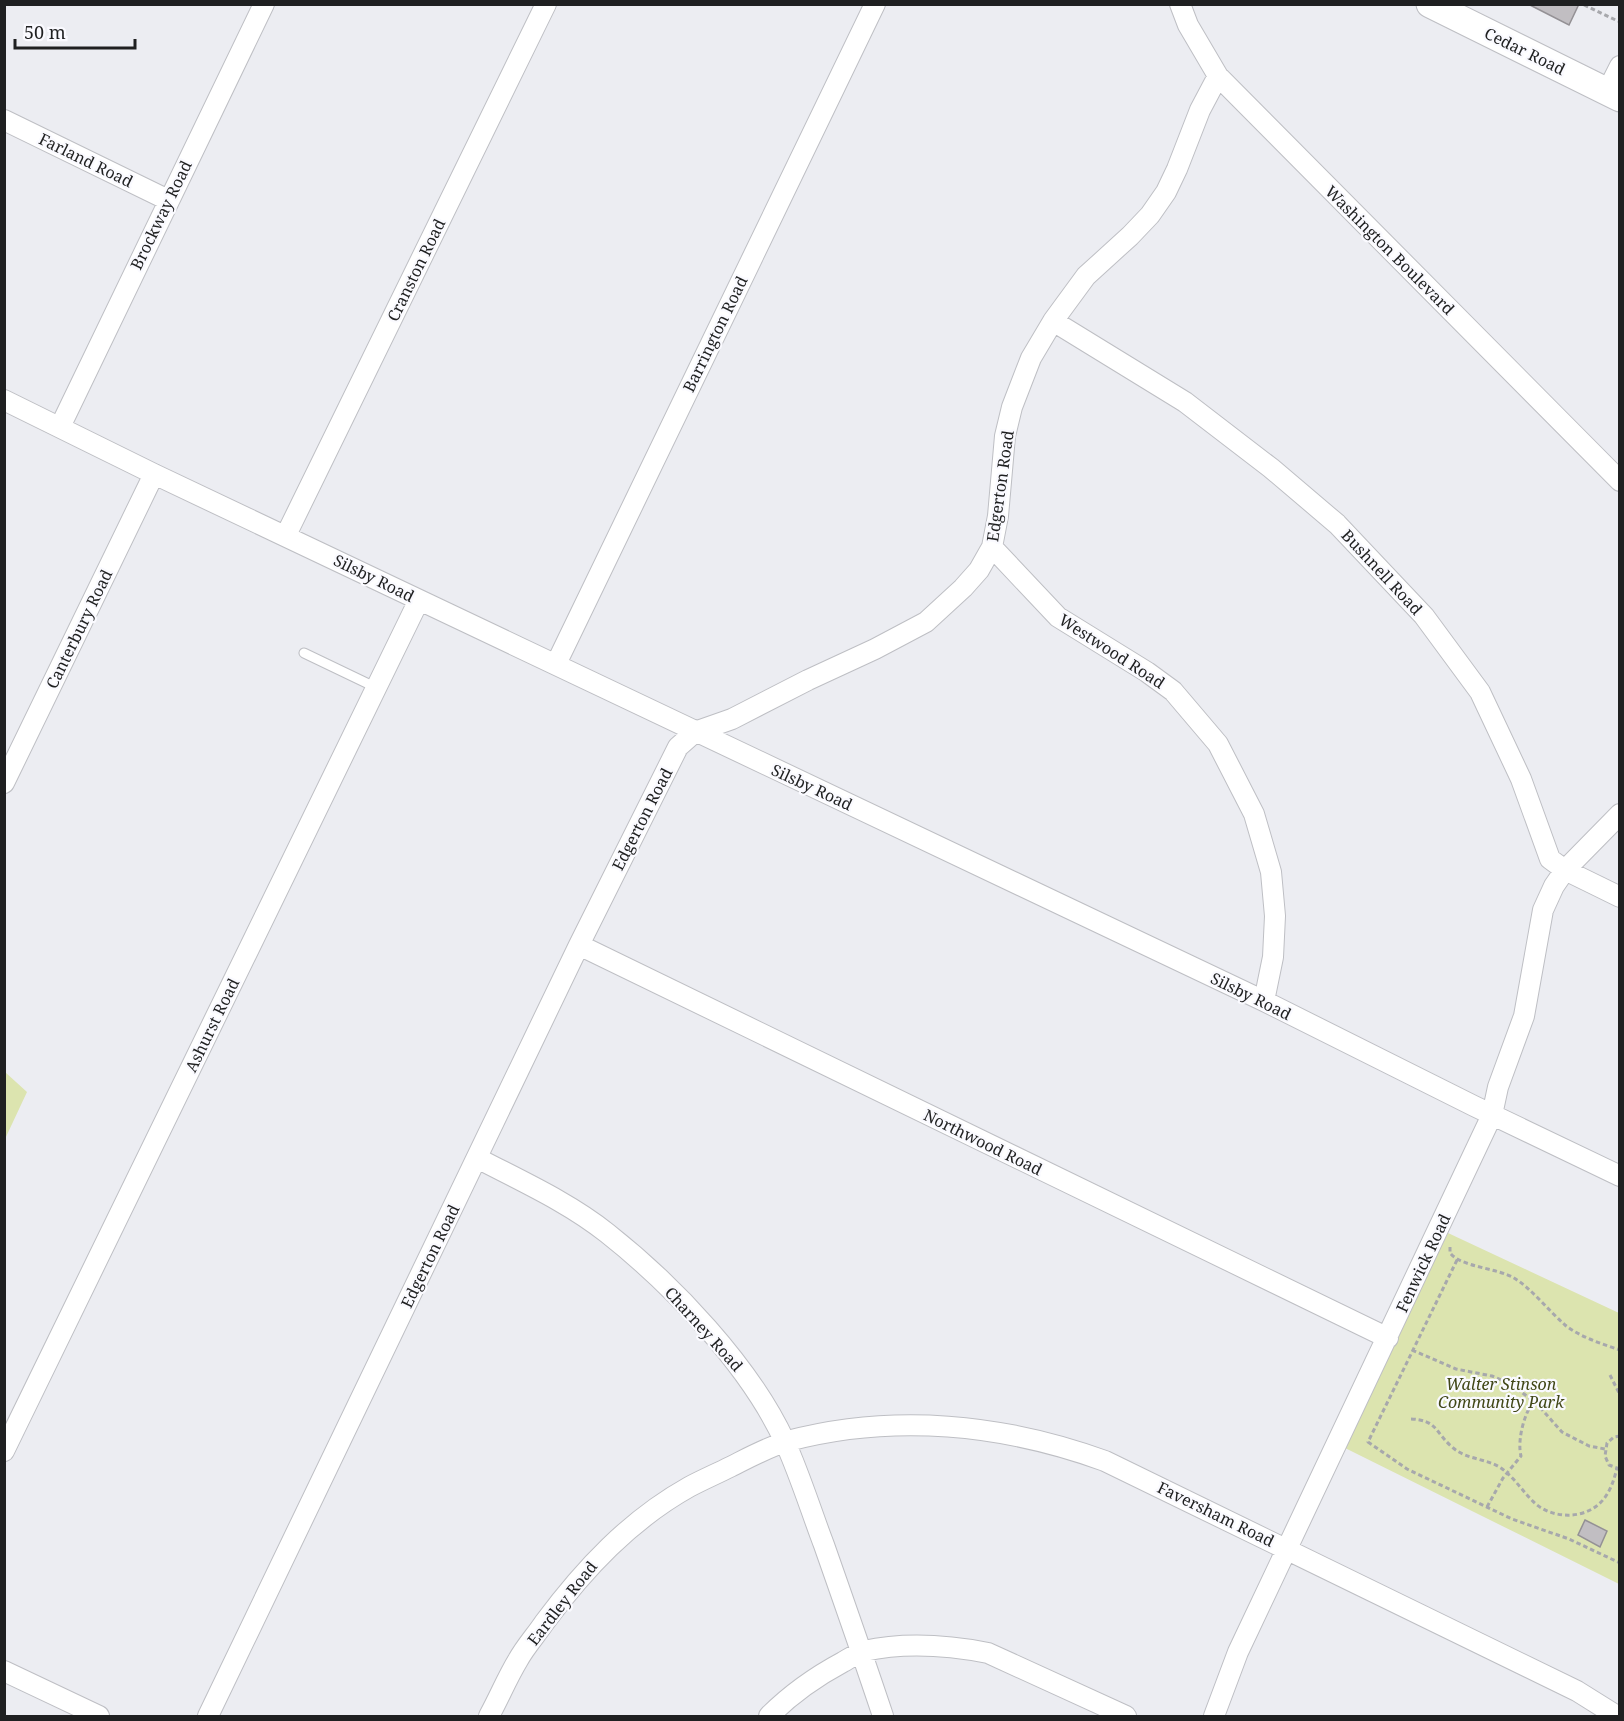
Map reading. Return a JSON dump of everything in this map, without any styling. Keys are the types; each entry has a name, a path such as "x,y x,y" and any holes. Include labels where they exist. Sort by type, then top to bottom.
{"main road":[{"name":"Cedar Road","path":"1430,4 1613,95"}],"street":[{"name":"Brockway Road","path":"60,427 264,4"},
{"name":"Cranston Road","path":"286,535 546,4"},
{"name":"Barrington Road","path":"556,664 875,4"},
{"name":"Washington Boulevard","path":"1180,4 1188,25 1218,76 1620,481"},
{"path":"1613,95 1620,66"},
{"name":"Edgerton Road","path":"208,1716 579,945 678,747 695,732 732,719 926,622 979,570 992,547 998,516 1005,436 1012,407 1031,358 1053,321 1086,276 1150,215 1166,192 1200,110 1218,76"},
{"name":"Farland Road","path":"4,120 168,200"},
{"name":"Bushnell Road","path":"1053,321 1185,402 1271,468 1337,524 1424,616 1480,692 1521,779 1550,859 1565,870 1620,897"},
{"name":"Silsby Road","path":"4,400 154,474 1264,1001 1620,1176"},
{"name":"Canterbury Road","path":"4,783 154,474"},
{"name":"Westwood Road","path":"992,547 1058,617 1147,672 1173,691 1218,744 1254,814 1270,872 1275,916 1273,957 1264,1001"},
{"name":"Ashurst Road","path":"4,1451 419,600"},
{"name":"Fenwick Road","path":"1214,1716 1239,1652 1492,1115 1498,1087 1524,1016 1543,910 1554,885 1565,870 1620,814"},
{"name":"Northwood Road","path":"579,945 1388,1338"},
{"name":"Charney Road","path":"477,1158 572,1208 606,1232 641,1261 683,1303 747,1377 785,1442 862,1652 882,1716"},
{"name":"Faversham Road","path":"785,1442 820,1434 906,1425 978,1428 1070,1448 1105,1461 1577,1690 1617,1716"},
{"name":"Eardley Road","path":"489,1716 518,1659 562,1599 600,1555 622,1534 648,1513 689,1487 785,1442"},
{"path":"769,1716 785,1700 809,1682 862,1652 909,1645 965,1648 988,1653 1126,1716"},
{"path":"4,1671 99,1716"}],"lane":[{"path":"304,652 377,688"}],"path":[{"path":"1584,5 1620,22"},
{"path":"1451,1243 1450,1253 1457,1260 1515,1278 1568,1327 1620,1350"},
{"path":"1457,1260 1368,1442 1407,1469 1512,1519 1569,1539 1620,1563"},
{"path":"1412,1350 1456,1369 1503,1380 1534,1401 1562,1432 1589,1446 1605,1449"},
{"path":"1610,1375 1620,1395"},
{"path":"1487,1507 1507,1473 1521,1456 1519,1447 1524,1415 1534,1401"},
{"path":"1411,1419 1429,1423 1438,1429 1451,1447 1461,1453 1494,1464 1507,1473 1536,1504 1555,1514 1565,1515 1587,1511 1601,1502 1612,1485 1618,1468 1608,1463 1605,1449 1610,1440 1620,1436"}],"green space":[{"path":"5,1072 27,1092 5,1139"},
{"name":"Walter Stinson Community Park","path":"1448,1233 1619,1313 1619,1584 1343,1447"}],"building":[{"path":"1528,4 1579,4 1569,25"},
{"path":"1585,1520 1607,1531 1600,1547 1578,1535"}]}
